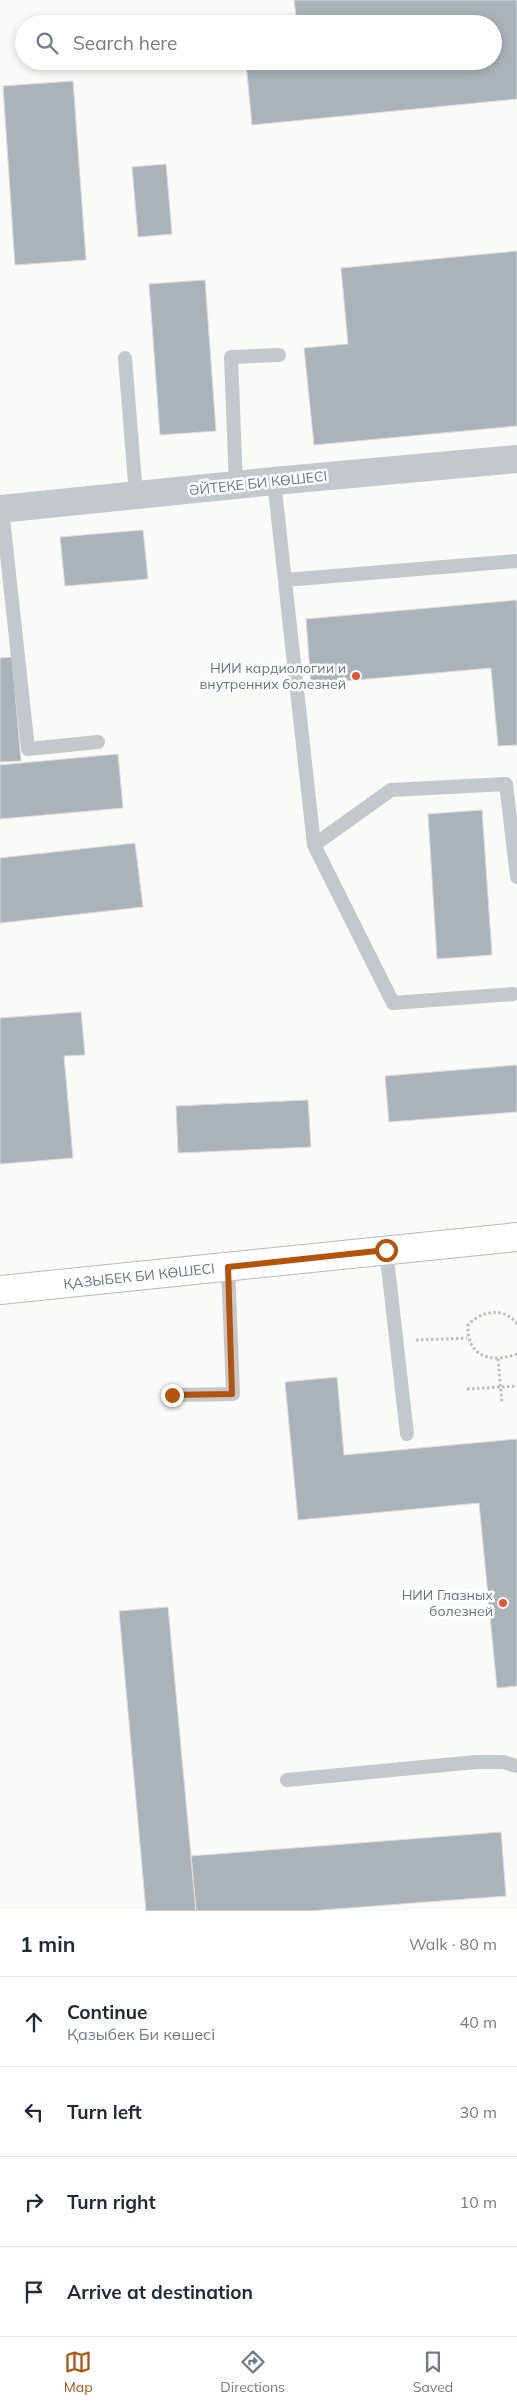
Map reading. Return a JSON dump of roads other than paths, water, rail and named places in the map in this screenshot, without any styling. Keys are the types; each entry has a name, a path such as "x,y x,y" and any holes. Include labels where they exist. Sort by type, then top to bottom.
{"street":[{"name":"ӘЙТЕКЕ БИ КӨШЕСІ","path":"1,509 274,481 517,459"},
{"name":"ҚАЗЫБЕК БИ КӨШЕСІ","path":"0,1290 517,1237"}],"lane":[{"path":"236,485 231,357 279,355"},
{"path":"125,358 136,495"},
{"path":"274,481 314,845 393,1003 513,994"},
{"path":"1,509 28,749 98,742"},
{"path":"285,580 517,561"},
{"path":"314,845 391,790 506,784 517,877"},
{"path":"386,1250 407,1434"},
{"path":"172,1395 232,1394 228,1267"},
{"path":"287,1780 476,1762 503,1762 517,1766"}],"place":[{"name":"НИИ кардиологии и внутренних болезней","path":"356,676"},
{"name":"НИИ Глазных болезней","path":"503,1603"}]}
